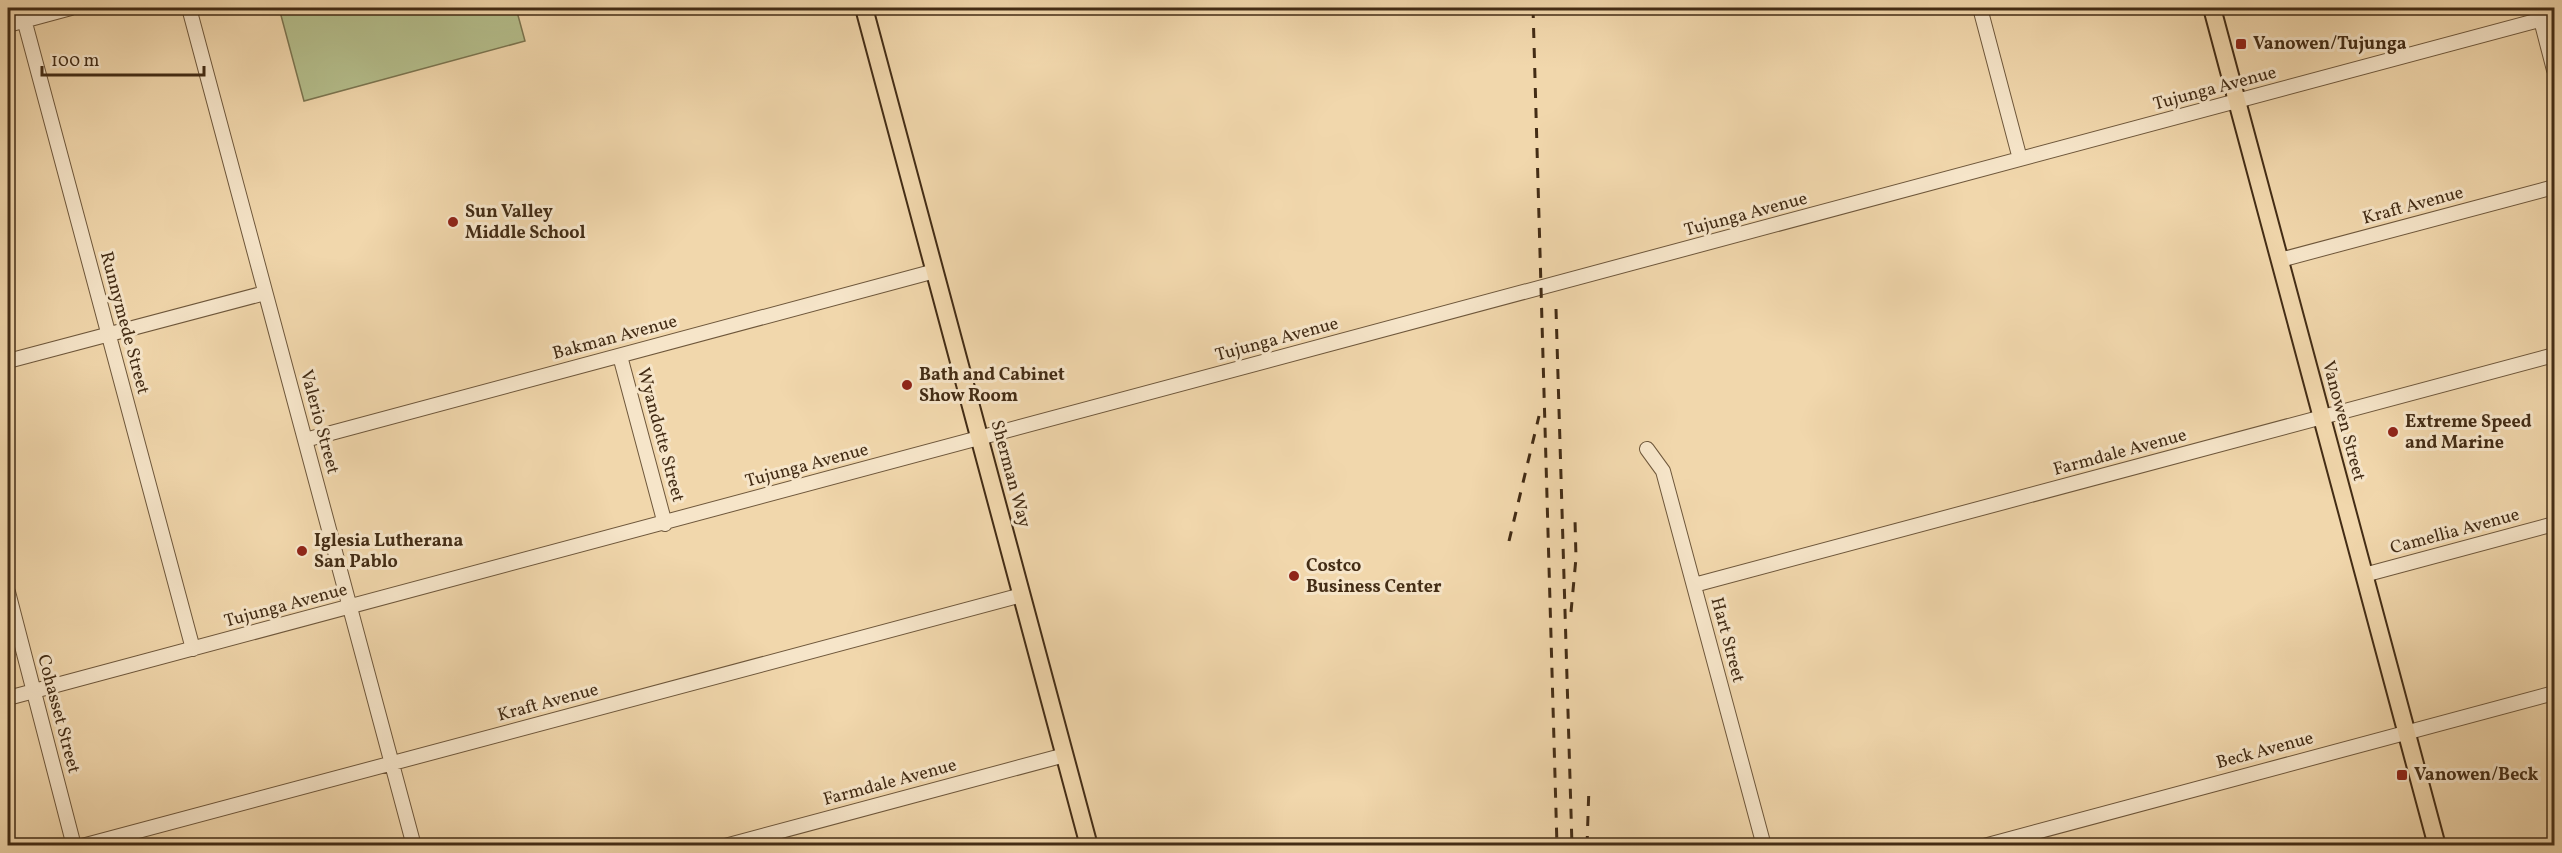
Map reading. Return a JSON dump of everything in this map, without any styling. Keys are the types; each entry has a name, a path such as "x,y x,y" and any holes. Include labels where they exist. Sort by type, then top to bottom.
{"main road":[{"name":"Sherman Way","path":"864,8 1089,846"},
{"name":"Vanowen Street","path":"2212,8 2437,846"}],"street":[{"path":"8,25 23,14 71,8"},
{"name":"Valerio Street","path":"189,8 414,846"},
{"path":"1980,8 2020,159"},
{"name":"Runnymede Street","path":"23,14 193,648"},
{"path":"2548,18 2554,70"},
{"name":"Tujunga Avenue","path":"8,698 665,524 980,437 2548,18"},
{"name":"Kraft Avenue","path":"2280,260 2554,187"},
{"name":"Bakman Avenue","path":"305,440 935,271"},
{"path":"8,360 266,293"},
{"name":"Farmdale Avenue","path":"1694,585 2554,355"},
{"name":"Wyandotte Street","path":"620,356 665,524"},
{"name":"Hart Street","path":"1647,449 1663,471 1764,846"},
{"name":"Camellia Avenue","path":"2364,575 2554,524"},
{"name":"Cohasset Street","path":"8,592 74,846"},
{"name":"Kraft Avenue","path":"82,846 1022,595"},
{"name":"Beck Avenue","path":"1984,846 2554,693"},
{"name":"Farmdale Avenue","path":"725,846 1065,754"}],"green space":[{"path":"279,8 516,8 525,41 304,101"}],"railway":[{"path":"1533,8 1557,846"},
{"path":"1556,309 1572,846"},
{"path":"1509,541 1539,416"},
{"path":"1571,612 1576,558 1575,520"},
{"path":"1587,846 1589,786"}],"place":[{"name":"Vanowen/Tujunga","path":"2241,44"},
{"name":"Sun Valley Middle School","path":"453,222"},
{"name":"Bath and Cabinet Show Room","path":"907,385"},
{"name":"Extreme Speed and Marine","path":"2393,432"},
{"name":"Iglesia Lutherana San Pablo","path":"302,551"},
{"name":"Costco Business Center","path":"1294,576"},
{"name":"Vanowen/Beck","path":"2402,775"}]}
